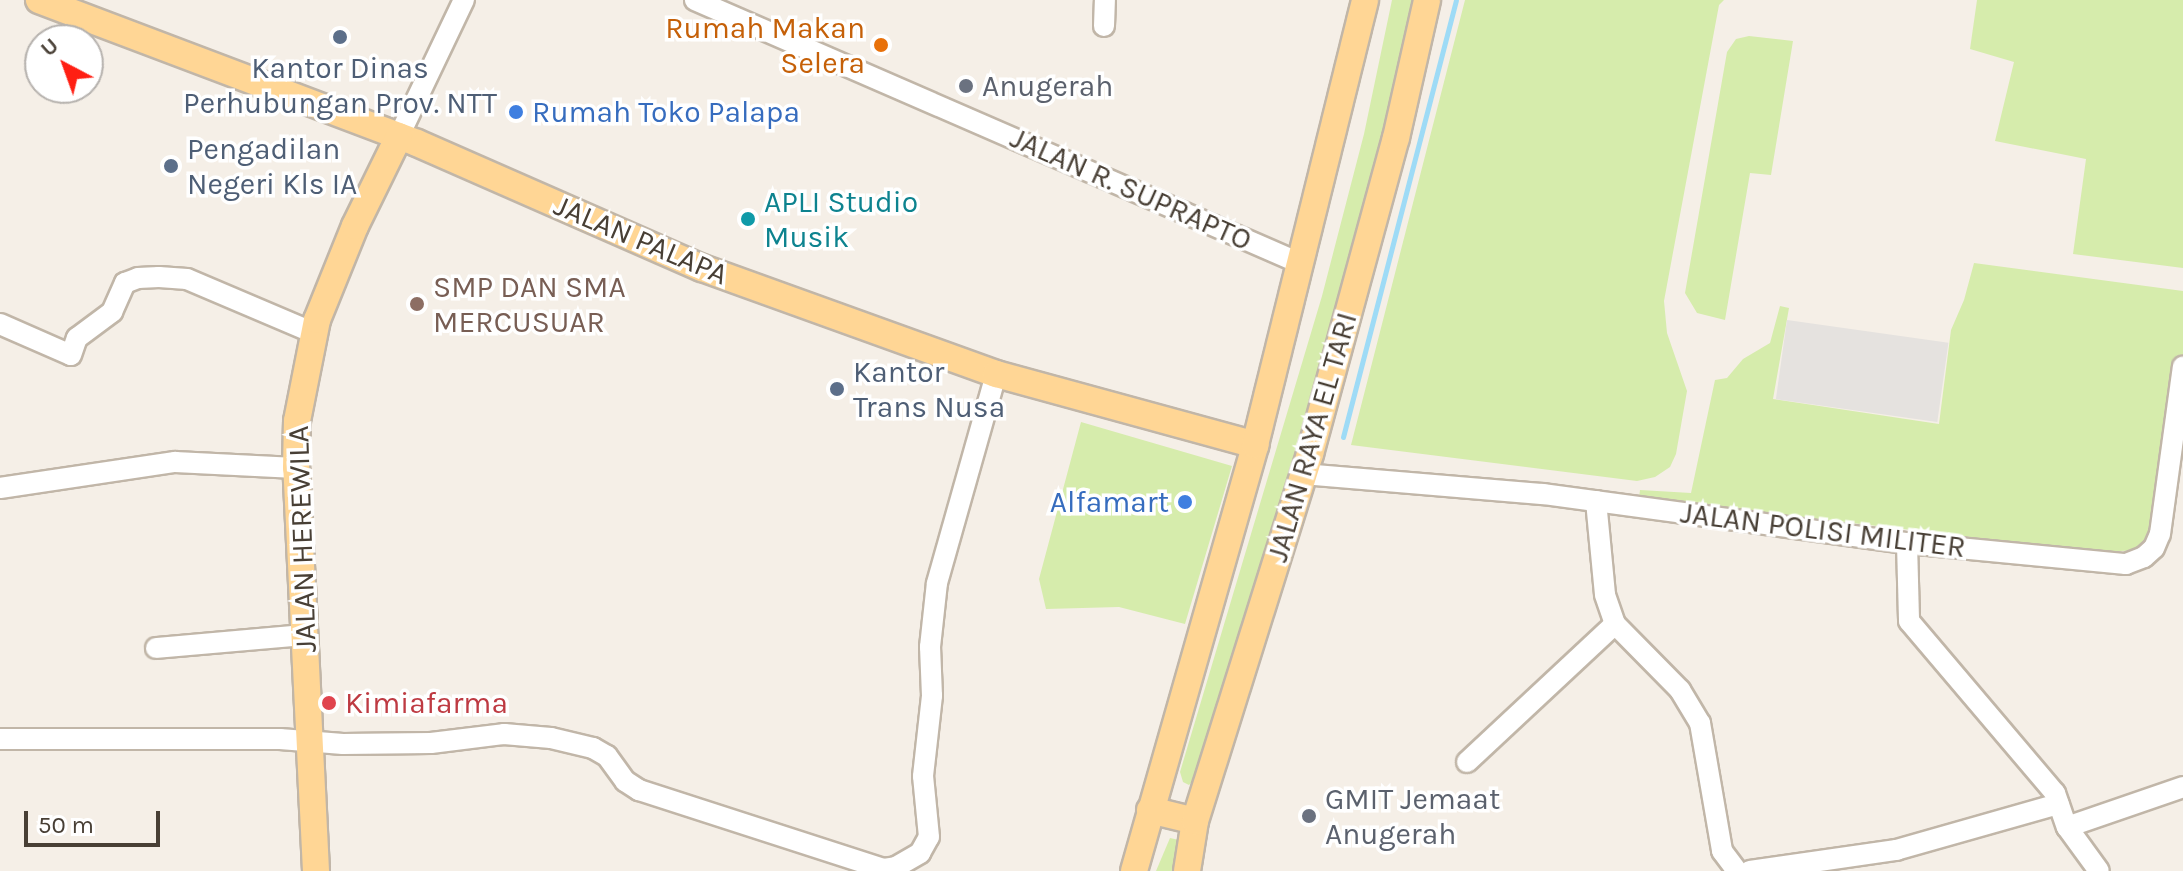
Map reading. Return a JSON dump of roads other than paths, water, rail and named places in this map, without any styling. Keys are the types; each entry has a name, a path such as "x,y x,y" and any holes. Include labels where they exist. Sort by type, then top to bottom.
{"main road":[{"name":"JALAN PALAPA","path":"39,0 399,136 702,268 996,374 1255,445"},
{"name":"JALAN RAYA EL TARI","path":"1134,871 1255,445 1365,0"},
{"name":"JALAN RAYA EL TARI","path":"1187,871 1195,821 1304,474 1396,138 1427,0"},
{"name":"JALAN HEREWILA","path":"316,871 296,468 297,421 313,338 355,226 399,136"},
{"path":"1150,810 1195,821"}],"street":[{"name":"JALAN HEREWILA","path":"399,136 464,0"},
{"name":"JALAN R. SUPRAPTO","path":"695,0 1302,264"},
{"path":"1104,26 1105,0"},
{"path":"0,324 74,346 106,319 125,283 149,277 187,279 313,338"},
{"name":"JALAN POLISI MILITER","path":"1304,474 1543,494 1907,543 2126,564 2144,557 2154,548 2160,534 2183,367"},
{"path":"0,739 309,740 343,744 431,743 504,734 578,743 607,756 625,781 639,790 884,869 906,864 920,853 929,837 923,776 931,710 930,647 937,583 996,374"},
{"path":"0,488 175,462 296,468"},
{"path":"1596,501 1605,595 1615,624 1680,690 1700,723 1722,851 1737,871"},
{"path":"1907,543 1909,621 2026,758 2059,804 2067,827 2099,871"},
{"path":"1467,762 1615,624"},
{"path":"156,648 305,635"},
{"path":"2067,827 2183,787"},
{"path":"1750,871 1896,850 2059,804"}],"waterway":[{"path":"1343,437 1456,0"}],"place":[{"name":"Kantor Dinas Perhubungan Prov. NTT","path":"340,37"},
{"name":"Rumah Makan Selera","path":"881,45"},
{"name":"Anugerah","path":"966,86"},
{"name":"Rumah Toko Palapa","path":"516,112"},
{"name":"Pengadilan Negeri Kls IA","path":"171,166"},
{"name":"APLI Studio Musik","path":"748,219"},
{"name":"SMP DAN SMA MERCUSUAR","path":"417,304"},
{"name":"Kantor Trans Nusa","path":"837,389"},
{"name":"Alfamart","path":"1185,502"},
{"name":"Kimiafarma","path":"329,703"},
{"name":"GMIT Jemaat Anugerah","path":"1309,816"}]}
